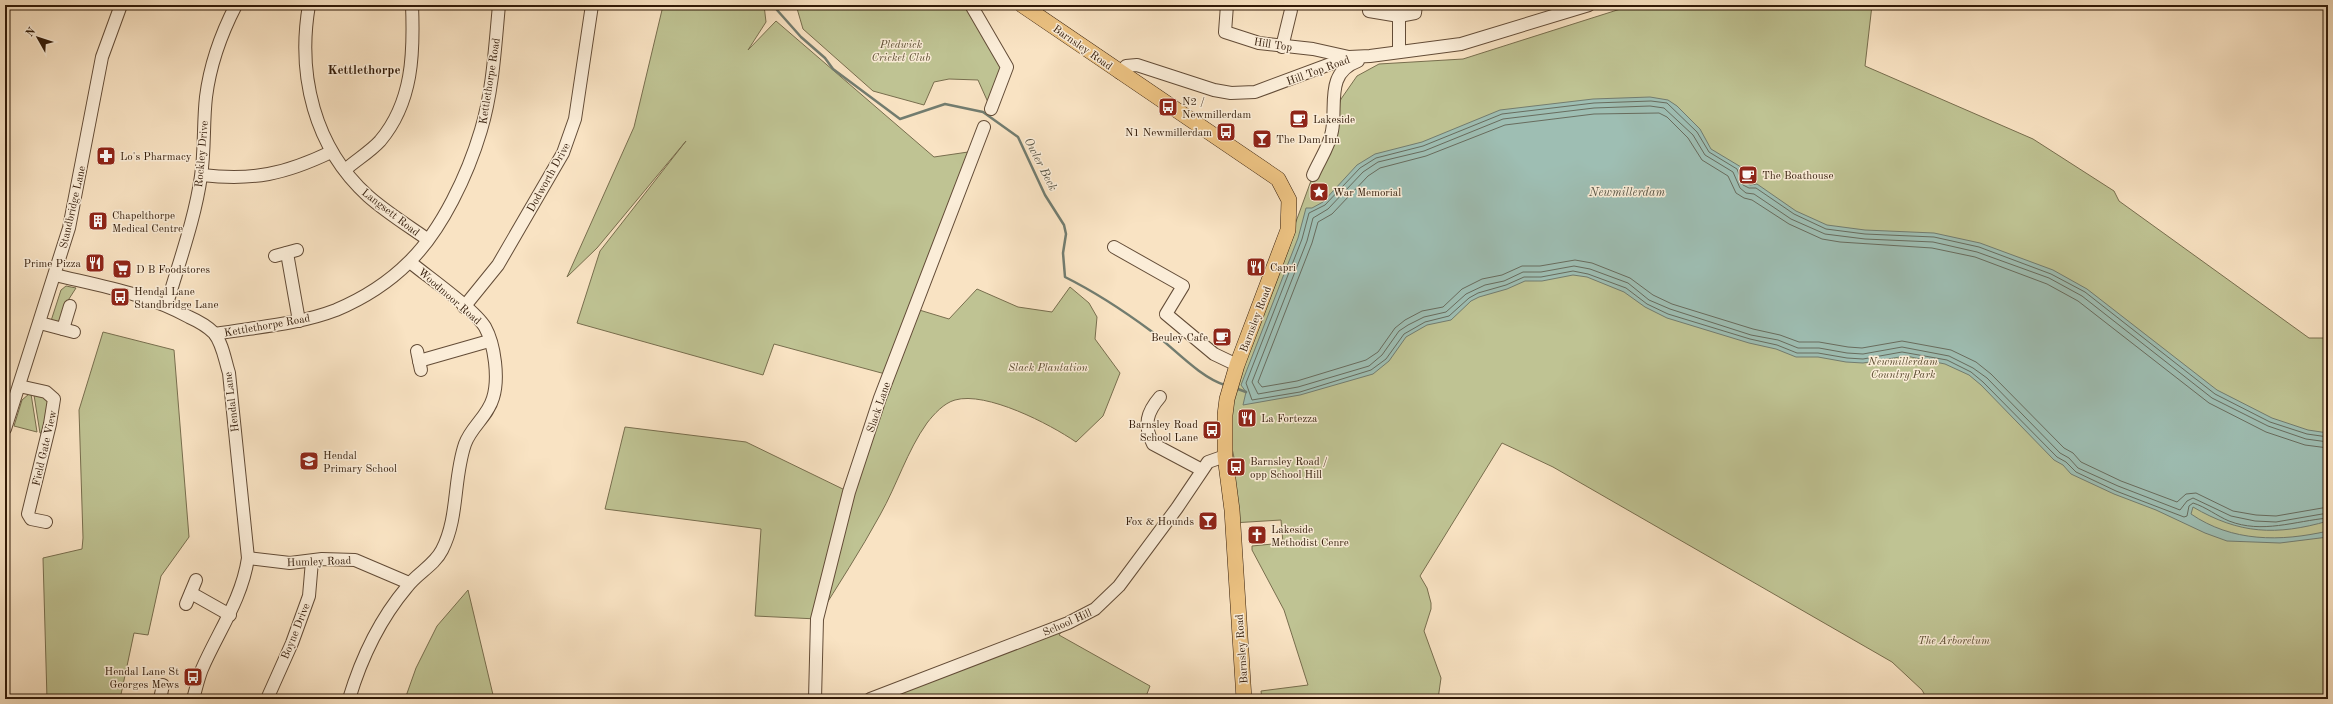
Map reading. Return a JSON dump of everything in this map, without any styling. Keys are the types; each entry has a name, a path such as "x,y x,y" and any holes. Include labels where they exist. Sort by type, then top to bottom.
{"main road":[{"name":"Barnsley Road","path":"1022,5 1278,180 1288,194 1290,210 1288,230 1237,365 1225,415 1225,456 1232,510 1244,699"}],"street":[{"name":"Standbridge Lane","path":"5,429 69,228 102,57 121,5"},
{"name":"Rockley Drive","path":"167,304 195,209 202,175 206,96 212,65 223,33 236,5"},
{"name":"Langsett Road","path":"309,5 304,42 305,71 309,96 331,152 369,197 427,239"},
{"path":"345,170 379,142 400,108 413,63 412,5"},
{"name":"Kettlethorpe Road","path":"215,334 300,321 355,301 410,262 427,239 453,197 481,130 490,90 499,5"},
{"name":"Dodworth Drive","path":"464,307 498,266 563,154 575,119 592,5"},
{"path":"971,5 1007,67 991,109"},
{"name":"Hill Top","path":"1227,5 1225,32 1258,43 1282,47 1313,49 1349,56"},
{"path":"1369,11 1399,16 1415,13 1416,5"},
{"name":"Hill Top Road","path":"1120,73 1126,66 1137,65 1214,90 1231,93 1255,92 1349,56 1370,56 1461,44 1589,5"},
{"path":"1282,47 1291,10"},
{"path":"1399,16 1399,52"},
{"path":"1313,174 1332,132 1333,96 1340,75 1347,65 1370,56"},
{"name":"Slack Lane","path":"815,699 817,619 849,492 880,398 984,127"},
{"path":"202,175 228,178 262,177 286,172 331,152"},
{"path":"1114,247 1183,286 1166,314 1214,354 1237,365"},
{"path":"287,253 300,321"},
{"name":"Woodmoor Road","path":"350,699 372,642 396,599 409,583 425,571 437,556 448,537 452,522 461,456 466,442 493,400 496,384 496,365 485,327 464,307 410,262"},
{"path":"55,275 129,292 167,304 205,325 215,334"},
{"path":"40,323 69,331 70,306"},
{"name":"Hendal Lane","path":"193,699 202,670 230,615 246,575 248,558 229,373 215,334"},
{"path":"419,361 489,341"},
{"name":"Field Gate View","path":"19,386 46,392 54,399 49,430 28,514 31,518 46,522"},
{"path":"1161,397 1149,413 1146,424 1152,444 1202,470"},
{"name":"School Hill","path":"870,699 1068,623 1095,609 1107,600 1123,580 1208,462 1225,456"},
{"name":"Humley Road","path":"248,558 290,563 322,559 355,560 409,583"},
{"name":"Boyne Drive","path":"267,699 292,643 309,596 312,561"},
{"path":"196,580 189,598 230,615"},
{"path":"160,699 163,685"}],"green space":[{"name":"Slack Plantation","path":"659,5 764,5 766,22 748,50 776,21 934,157 975,151 916,309 949,319 977,289 1018,307 1052,312 1070,287 1089,303 1097,317 1095,339 1120,373 1103,416 1076,442 1034,418 983,400 968,398 951,401 943,406 927,423 920,434 880,515 817,619 755,616 761,529 605,509 625,427 746,442 849,492 889,375 774,344 763,375 577,323 600,251 686,141 597,248 567,277 634,127 662,10"},
{"name":"Pledwick Cricket Club","path":"796,5 970,5 1007,67 991,109 978,80 949,79 934,82 924,105 873,91 803,29"},
{"name":"Newmillerdam Country Park","path":"1633,5 1872,5 1865,66 2033,139 2114,191 2119,201 2309,338 2328,338 2328,699 1927,699 1922,690 1892,662 1553,467 1502,443 1420,576 1427,588 1431,603 1431,609 1424,631 1441,678 1438,699 1262,699 1261,691 1308,685 1284,610 1252,550 1252,546 1283,543 1281,520 1232,523 1228,479 1236,467 1225,415 1341,99 1357,76 1379,64 1463,59"},
{"path":"66,286 76,288 67,302 60,327 50,324 61,290"},
{"path":"103,332 174,350 189,537 161,576 148,635 134,633 120,699 47,699 43,558 82,549 83,538 79,410"},
{"path":"31,394 37,432 14,426 22,400"},
{"path":"34,395 45,397 49,401 44,434 40,433"},
{"path":"468,590 494,699 405,699 416,668 437,626"},
{"path":"1068,623 1059,635 1150,686 1145,699 870,699"}],"water":[{"name":"Newmillerdam","path":"1650,97 1668,100 1677,106 1700,129 1711,149 1741,167 1746,182 1750,185 1757,184 1796,211 1827,225 1865,230 1934,233 1980,243 2053,270 2087,289 2217,390 2272,418 2308,430 2328,433 2328,521 2291,529 2258,530 2226,523 2193,507 2191,514 2223,530 2240,535 2274,538 2310,535 2328,531 2328,537 2280,543 2227,541 2205,533 2156,510 2114,494 2071,474 2063,465 2054,460 1981,385 1969,375 1945,364 1906,356 1863,363 1846,362 1818,357 1796,357 1776,349 1749,343 1667,318 1645,307 1624,292 1587,277 1573,275 1542,281 1525,281 1507,289 1479,297 1471,301 1451,320 1427,325 1406,337 1389,361 1373,374 1300,395 1243,405 1246,392 1241,385 1298,238 1306,208 1312,208 1323,202 1357,165 1375,154 1422,142 1500,110 1593,99"}],"waterway":[{"name":"Owler Beck","path":"777,5 777,10 801,37 825,58 833,69 900,119 945,104 983,112 1018,137 1045,195 1064,225 1066,234 1063,253 1065,277 1120,309 1159,338 1196,369 1215,381 1225,385"},
{"name":"Owler Beck","path":"1235,388 1246,392"}],"place":[{"name":"N2 / Newmillerdam","path":"1168,107"},
{"name":"Lakeside","path":"1299,119"},
{"name":"N1 Newmillerdam","path":"1226,132"},
{"name":"The Dam Inn","path":"1262,139"},
{"name":"Lo's Pharmacy","path":"106,156"},
{"name":"The Boathouse","path":"1748,175"},
{"name":"War Memorial","path":"1319,192"},
{"name":"Chapelthorpe Medical Centre","path":"98,221"},
{"name":"Prime Pizza","path":"95,263"},
{"name":"Capri","path":"1256,267"},
{"name":"D B Foodstores","path":"122,269"},
{"name":"Hendal Lane Standbridge Lane","path":"120,297"},
{"name":"Beuley Cafe","path":"1222,337"},
{"name":"La Fortezza","path":"1247,418"},
{"name":"Barnsley Road School Lane","path":"1212,430"},
{"name":"Hendal Primary School","path":"309,461"},
{"name":"Barnsley Road / opp School Hill","path":"1236,467"},
{"name":"Fox & Hounds","path":"1208,521"},
{"name":"Lakeside Methodist Cenre","path":"1257,535"},
{"name":"Hendal Lane St Georges Mews","path":"193,677"}],"district":[{"name":"Kettlethorpe","path":"364,69"}],"park label":[{"name":"The Arboretum","path":"1954,640"}]}
